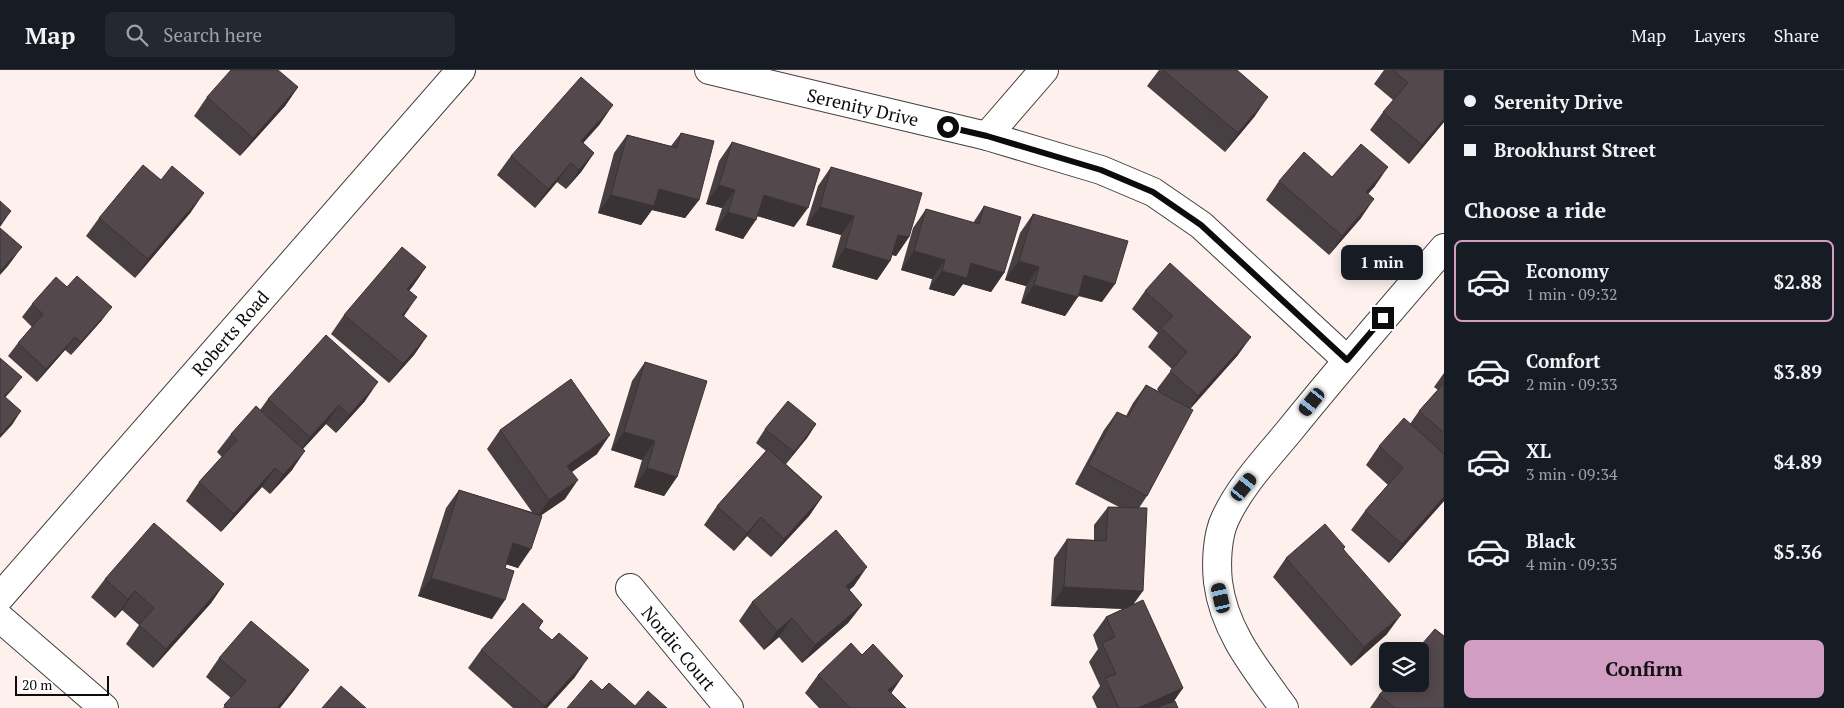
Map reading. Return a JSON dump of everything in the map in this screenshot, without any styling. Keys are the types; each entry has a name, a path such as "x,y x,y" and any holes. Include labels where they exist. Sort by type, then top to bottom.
{"street":[{"name":"Roberts Road","path":"0,597 461,70"},
{"name":"Serenity Drive","path":"709,70 987,136 1101,170 1153,192 1201,225 1347,360"},
{"path":"987,136 1044,70"},
{"path":"1284,708 1242,648 1225,614 1218,581 1218,551 1224,520 1244,487 1347,360 1444,248"},
{"name":"Nordic Court","path":"630,588 729,708"},
{"path":"0,618 104,708"}],"building":[{"path":"231,70 278,70 298,87 253,138 207,97"},
{"path":"1163,70 1237,70 1268,97 1238,133"},
{"path":"1393,70 1444,70 1444,119 1422,145 1383,112 1408,83"},
{"path":"581,77 613,105 581,141 594,153 579,170 571,163 548,189 511,156"},
{"path":"681,133 714,141 699,200 659,189 654,206 611,195 627,135 677,148"},
{"path":"732,142 820,169 808,208 764,195 756,220 728,212 735,190 719,185"},
{"path":"1361,144 1388,167 1366,192 1374,199 1342,236 1279,181 1304,152 1332,177"},
{"path":"143,165 161,180 172,166 204,193 148,259 99,218"},
{"path":"831,167 922,193 909,237 898,235 890,261 845,248 854,216 820,207"},
{"path":"0,201 11,211 0,224"},
{"path":"984,206 1021,217 1004,273 971,263 967,278 942,271 945,260 914,251 926,209 979,224"},
{"path":"1033,214 1128,241 1115,284 1084,275 1078,297 1034,285 1039,267 1019,261"},
{"path":"0,228 22,247 0,271"},
{"path":"402,247 426,267 407,289 417,297 402,315 427,336 403,364 344,315"},
{"path":"1170,263 1251,337 1198,396 1170,371 1187,352 1161,328 1173,316 1145,291"},
{"path":"77,276 112,307 81,342 75,337 46,369 18,343 43,314 32,304 56,277 67,287"},
{"path":"326,335 378,382 349,415 339,405 310,437 268,399"},
{"path":"0,358 22,377 4,396 21,411 0,435"},
{"path":"645,362 707,381 677,477 647,468 655,441 624,432"},
{"path":"571,379 610,435 567,466 578,480 549,500 500,430"},
{"path":"1444,383 1444,433 1419,411"},
{"path":"1146,385 1193,410 1147,496 1088,465 1117,412 1128,417"},
{"path":"788,401 816,424 794,452 765,429"},
{"path":"256,406 305,451 283,475 275,468 234,514 199,482 237,440 231,434"},
{"path":"1404,418 1444,454 1444,497 1402,544 1365,511 1403,468 1379,446"},
{"path":"768,449 822,497 784,539 761,517 747,533 717,506"},
{"path":"459,490 542,516 531,549 513,543 505,568 514,571 505,600 431,578"},
{"path":"1108,507 1147,508 1143,591 1064,587 1067,539 1106,541"},
{"path":"154,523 224,584 166,649 139,625 154,608 135,591 128,599 105,579"},
{"path":"1325,524 1345,547 1343,549 1401,615 1364,647 1286,558"},
{"path":"836,530 867,567 846,586 862,605 815,645 792,618 777,631 752,602"},
{"path":"1143,600 1183,688 1138,708 1119,708 1105,678 1116,674 1102,643 1115,637 1106,617"},
{"path":"523,603 543,621 538,628 552,640 559,633 588,658 545,706 481,650"},
{"path":"251,621 309,670 277,708 227,708 224,705 246,681 219,658"},
{"path":"1435,629 1444,636 1444,708 1395,708 1379,695 1382,692 1429,692 1429,642 1424,642"},
{"path":"851,643 862,655 873,644 903,676 888,690 906,708 850,708 818,675"},
{"path":"591,680 602,690 609,683 635,706 648,691 667,708 567,708"},
{"path":"341,686 366,708 322,708"},
{"path":"1175,701 1178,708 1156,708"}],"route":[{"path":"948,127 987,136 1101,170 1153,192 1201,225 1347,360 1383,318"}]}
